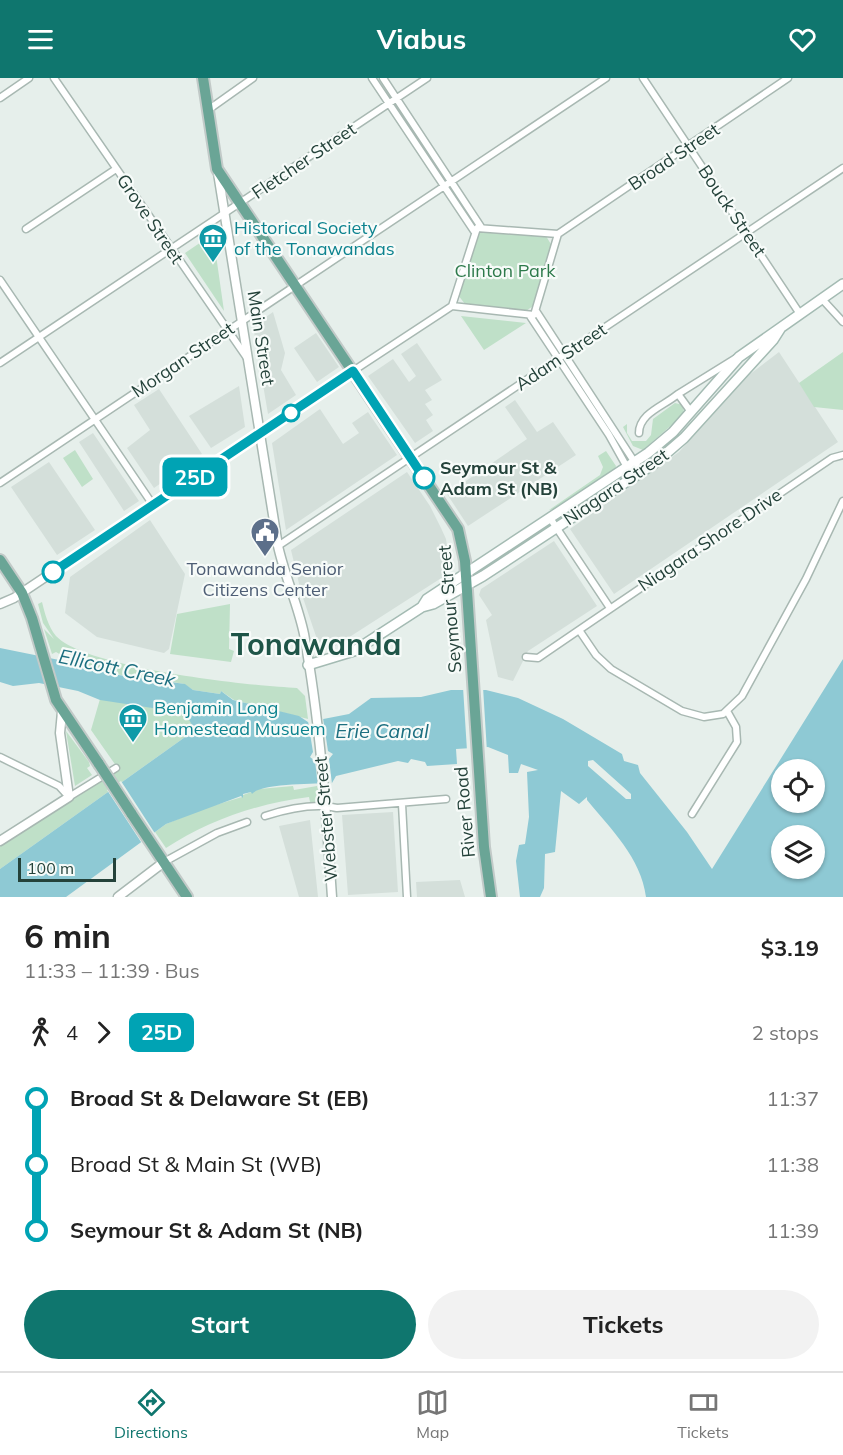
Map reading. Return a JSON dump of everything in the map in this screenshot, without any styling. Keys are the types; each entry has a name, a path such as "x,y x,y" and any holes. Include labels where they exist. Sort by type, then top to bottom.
{"main road":[{"name":"Main Street","path":"203,78 218,169"},
{"name":"Seymour Street","path":"218,169 458,529 466,573 475,724"},
{"name":"Niagara Street","path":"422,607 427,599 660,443 691,412 739,357 843,284"},
{"name":"Niagara Street","path":"308,666 354,651 422,607 433,604 466,585 637,475 684,438 773,340 780,329"},
{"path":"0,561 22,593 53,691 62,712 187,897"},
{"name":"River Road","path":"475,724 480,800 491,897"}],"street":[{"path":"0,98 29,78"},
{"name":"Grove Street","path":"54,78 170,250 248,359"},
{"path":"208,110 254,78"},
{"path":"372,78 474,231"},
{"path":"383,78 481,227"},
{"name":"Fletcher Street","path":"0,363 427,78"},
{"name":"Morgan Street","path":"0,483 606,78"},
{"name":"Bouck Street","path":"643,78 800,314"},
{"name":"Broad Street","path":"558,234 788,78"},
{"path":"416,146 424,140"},
{"name":"Adam Street","path":"278,546 843,168"},
{"path":"26,229 116,169"},
{"name":"Main Street","path":"218,169 278,546 286,584 300,619 319,742"},
{"path":"0,604 22,593 452,306 474,231 481,227 558,234 536,311 530,316 452,306"},
{"path":"0,280 153,505"},
{"path":"822,299 843,322"},
{"path":"536,311 565,354 637,475"},
{"path":"530,316 630,464"},
{"name":"Niagara Street","path":"639,433 639,425 644,418 726,362 739,357"},
{"path":"678,394 691,412"},
{"name":"Niagara Shore Drive","path":"526,657 538,657 832,458 843,455"},
{"path":"579,630 596,655 611,669 682,711 704,717 727,711 742,696 806,579 843,501"},
{"path":"550,518 610,608"},
{"path":"692,814 737,742 736,727 727,711"},
{"path":"62,712 60,733 69,797"},
{"name":"Webster Street","path":"319,742 325,788 332,897"},
{"path":"0,757 59,786 69,797"},
{"path":"0,841 116,768"},
{"path":"265,816 280,811 326,806 337,808 447,799"},
{"path":"402,804 407,897"},
{"path":"118,897 164,862 217,833 247,822"}],"shaded area":[{"path":"273,312 285,353 281,370 296,395 268,414 253,326"},
{"path":"316,333 339,367 317,382 294,348"},
{"path":"417,343 442,380 425,390 432,400 425,404 433,415 426,420 433,431 415,443 368,376 393,359 409,382 416,376 401,354"},
{"path":"779,352 838,442 614,594 570,529 679,452 749,375"},
{"path":"239,386 245,427 211,448 189,416"},
{"path":"159,389 202,454 154,488 127,448 150,430 134,405"},
{"path":"515,400 537,432 553,422 576,455 468,526 447,494 527,439 505,407"},
{"path":"320,409 343,444 359,433 352,423 368,412 397,455 286,530 272,443"},
{"path":"93,433 139,501 124,511 79,442"},
{"path":"49,462 95,530 57,555 11,487"},
{"path":"407,472 430,506 446,539 450,568 446,575 337,645 325,650 320,648 301,592 291,550"},
{"path":"150,520 185,574 169,649 164,653 97,637 65,613 70,577"},
{"path":"554,541 597,606 528,651 513,681 498,677 486,620 492,615 479,595 481,589"},
{"path":"393,812 398,892 348,895 342,815"},
{"path":"310,820 318,897 299,897 279,826"},
{"path":"460,880 465,897 417,897 416,882"}],"green space":[{"name":"Clinton Park","path":"482,231 546,236 552,246 533,306 526,311 465,304 458,295 477,235"},
{"path":"213,234 224,311 185,253"},
{"path":"461,316 526,323 484,350"},
{"path":"843,352 843,410 814,407 799,383"},
{"path":"675,403 683,405 684,414 643,450 633,446 623,427 627,424 627,433 632,441 646,441 651,435 653,419"},
{"path":"75,450 93,479 82,487 63,458"},
{"path":"606,451 616,466 615,469 555,509 549,510 600,475 603,467 598,456"},
{"path":"42,602 53,632 73,647 133,666 170,673 244,684 297,688 305,696 308,719 234,700 221,691 220,694 193,690 184,684 102,671 56,652 52,654 44,629 54,639 43,623 38,604"},
{"path":"230,604 229,649 234,651 231,662 170,654 177,614"},
{"path":"100,699 186,713 195,730 0,869 0,845 119,770 91,730"},
{"path":"66,731 89,762 90,766 87,768 92,775 75,786"},
{"path":"293,786 294,790 317,786 320,797 317,802 310,802 309,797 253,808 199,829 166,848 155,832 166,824 202,809 242,797 259,789"}],"water":[{"name":"Erie Canal","path":"0,648 74,663 111,674 185,684 193,690 220,694 221,691 233,700 299,716 308,722 349,714 371,698 421,697 451,690 486,690 518,698 563,719 622,754 624,761 638,765 640,773 687,832 712,869 771,774 771,813 825,813 825,759 781,759 843,659 843,897 646,897 638,869 624,845 587,800 587,797 579,804 561,791 555,852 545,854 544,888 540,897 520,897 516,861 519,845 525,844 529,817 527,772 538,770 521,764 518,773 509,773 508,755 488,747 456,749 457,764 427,766 425,762 411,759 408,763 398,761 336,776 332,783 277,786 257,790 252,794 251,792 243,794 243,798 241,796 166,824 66,897 0,897 0,869 195,730 185,713 100,700 78,691 39,683 13,686 0,682"}],"pier":[{"path":"463,687 483,687 487,752 467,751"},
{"path":"323,718 328,751 333,754 329,759 332,784 318,786 315,761 310,757 313,752 308,721"},
{"path":"593,760 631,794 631,799 626,799 588,766 588,761"},
{"path":"121,781 156,835 143,845 107,790"}],"bus line":[{"name":"25D","path":"53,572 353,371 424,478"}],"place":[{"name":"Historical Society of the Tonawandas","path":"213,264"},
{"name":"Seymour St & Adam St (NB)","path":"424,478"},
{"name":"Tonawanda Senior Citizens Center","path":"265,558"},
{"name":"Benjamin Long Homestead Musuem","path":"133,744"}],"district":[{"name":"Tonawanda","path":"316,645"}],"water label":[{"name":"Ellicott Creek","path":"117,668"}]}
